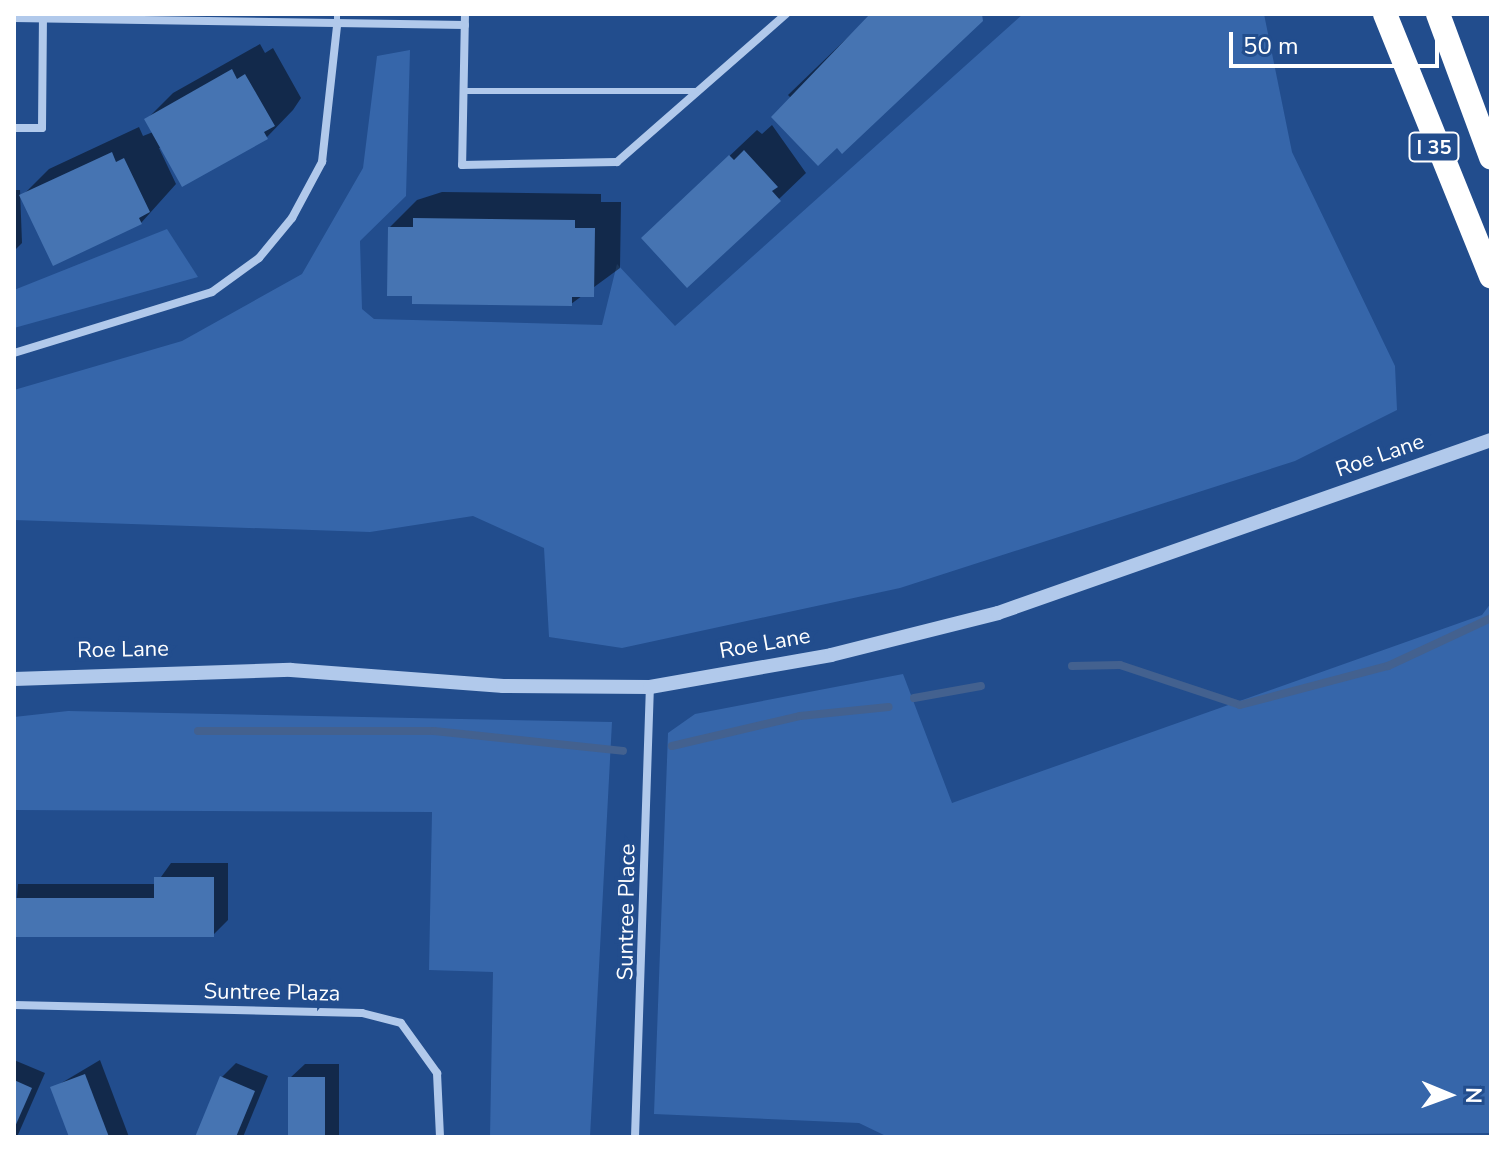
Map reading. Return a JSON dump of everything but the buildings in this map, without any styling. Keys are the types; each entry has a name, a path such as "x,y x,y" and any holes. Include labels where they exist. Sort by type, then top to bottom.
{"highway":[{"name":"I 35","path":"1385,14 1491,276"},
{"name":"I 35","path":"1438,14 1491,157"}],"street":[{"path":"465,14 462,165 617,162 786,14"},
{"path":"14,128 42,128 43,16"},
{"path":"14,18 43,16 337,26 465,25"},
{"path":"14,353 212,292 259,258 292,218 322,162 337,26"},
{"name":"Roe Lane","path":"14,679 291,670 503,686 650,687 831,655 998,613 1491,440"},
{"name":"Suntree Place","path":"635,1137 650,687"},
{"name":"Suntree Plaza","path":"14,1005 362,1013 401,1023 437,1073 440,1137"}],"lane":[{"path":"337,14 337,26"},
{"path":"464,91 698,91"}],"shaded area":[{"path":"1023,14 1264,14 1292,152 1395,366 1397,410 1295,461 900,588 622,648 549,637 544,548 473,516 370,532 14,520 14,390 182,341 302,274 363,168 377,56 410,50 406,196 360,241 362,309 374,319 602,325 617,264 675,326"},
{"path":"167,229 198,277 14,328 14,290"},
{"path":"1491,603 1491,1133 888,1137 859,1123 654,1114 668,733 695,714 903,674 952,803 1482,615"},
{"path":"68,711 612,722 590,1137 490,1137 493,972 429,970 432,812 14,810 14,717"}],"waterway":[{"path":"1072,666 1120,665 1240,705 1388,666 1491,618"},
{"path":"914,698 981,686"},
{"path":"672,746 800,716 889,707"},
{"path":"198,731 434,731 623,751"}]}
